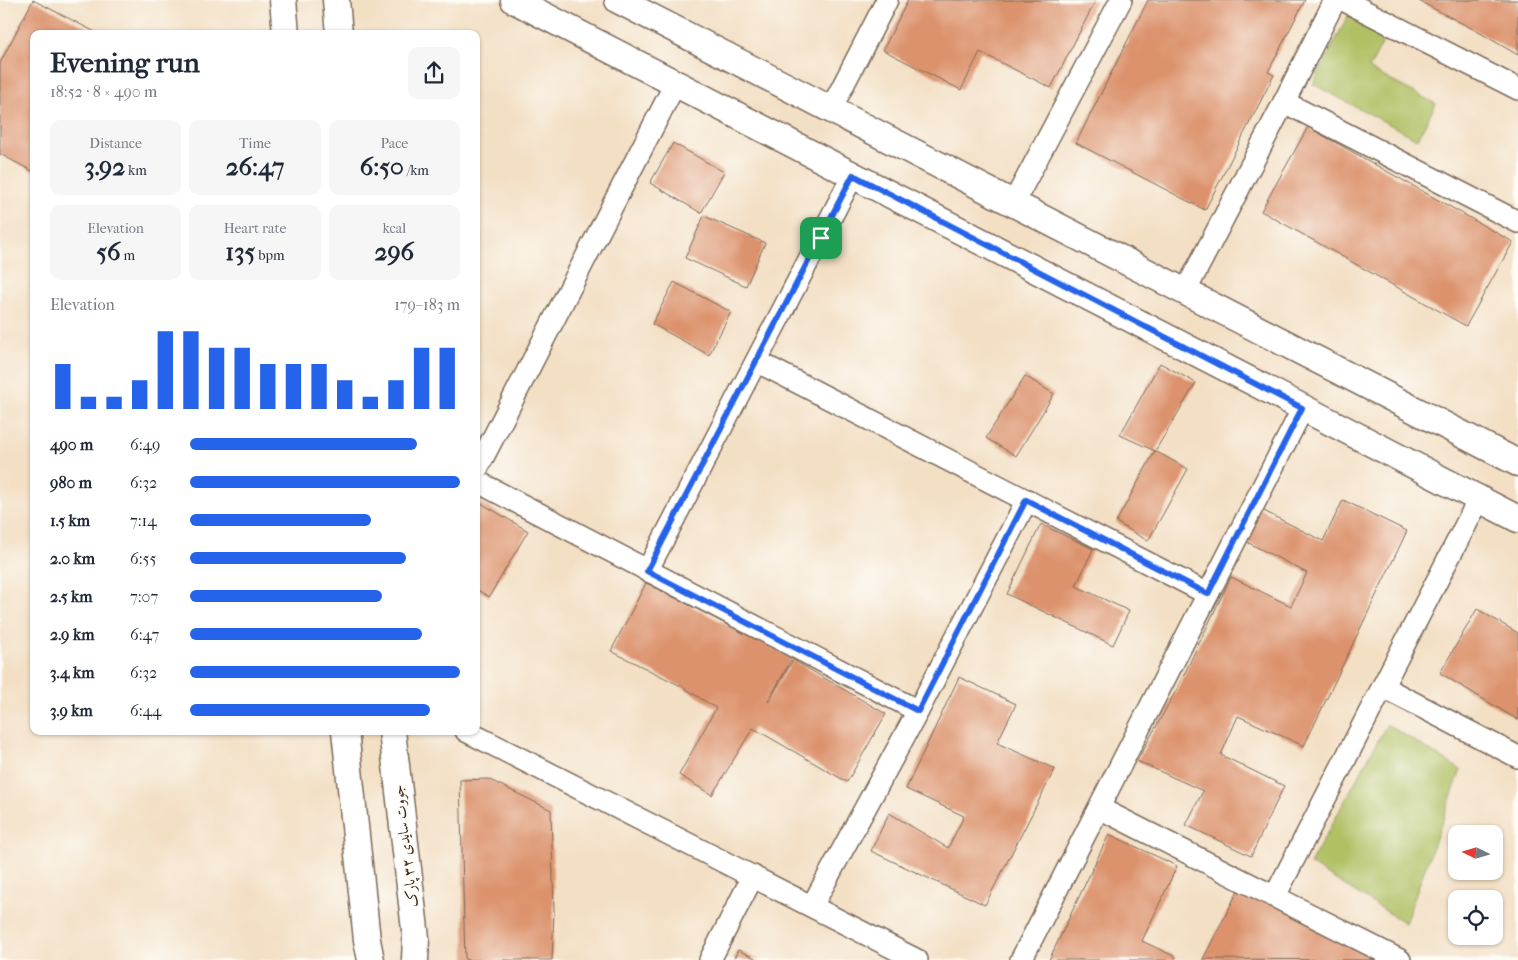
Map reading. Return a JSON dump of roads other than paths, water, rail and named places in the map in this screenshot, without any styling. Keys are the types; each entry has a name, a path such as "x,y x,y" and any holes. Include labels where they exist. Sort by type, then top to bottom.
{"street":[{"path":"283,0 286,30"},
{"path":"336,0 339,30"},
{"path":"514,0 1518,519"},
{"path":"618,0 1518,463"},
{"path":"831,109 887,0"},
{"path":"1013,204 1121,0"},
{"path":"1185,292 1335,0"},
{"path":"1343,0 1518,89"},
{"path":"480,463 675,84"},
{"path":"1284,102 1518,222"},
{"path":"647,571 758,362 853,175"},
{"path":"758,362 1208,594"},
{"path":"1022,960 1302,408"},
{"path":"480,483 918,711"},
{"path":"1275,896 1480,499"},
{"path":"812,906 918,711 1026,500"},
{"path":"1383,687 1518,757"},
{"path":"345,735 367,940 371,960"},
{"name":"جووت سایدی ٣٢ پارک","path":"392,735 416,938 415,960"},
{"path":"474,735 917,960"},
{"path":"1099,808 1400,960"},
{"path":"710,960 753,876"}]}
